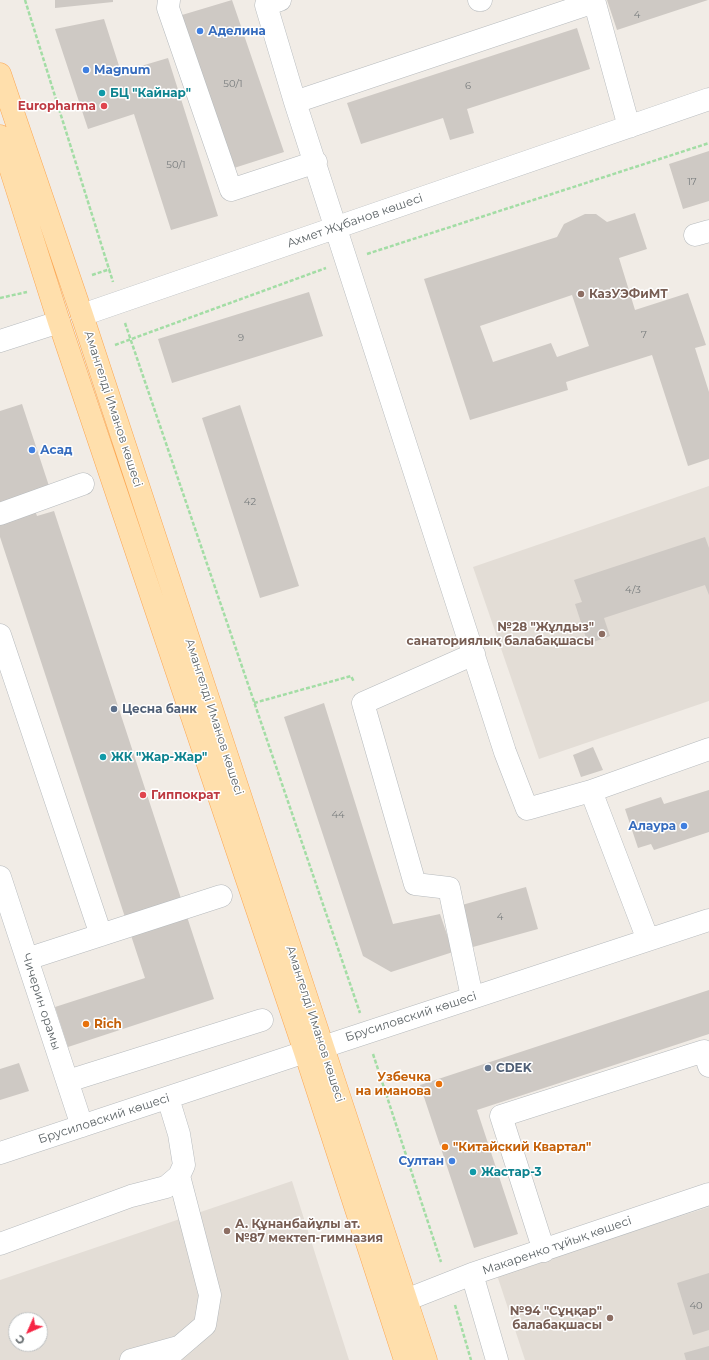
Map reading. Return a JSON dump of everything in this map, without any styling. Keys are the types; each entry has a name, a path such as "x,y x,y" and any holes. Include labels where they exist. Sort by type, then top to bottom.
{"main road":[{"name":"Амангелді Иманов көшесі","path":"0,74 94,352 314,1050 405,1360"},
{"name":"Амангелді Иманов көшесі","path":"0,136 59,322 314,1050 406,1300 426,1360"},
{"name":"Ахмет Жұбанов көшесі","path":"59,322 82,315"}],"street":[{"path":"169,0 168,8 231,190 316,162"},
{"path":"280,0 266,5 295,102 316,162 346,260 505,752 527,809 591,791 709,750"},
{"path":"295,102 594,1 629,127"},
{"name":"Ахмет Жұбанов көшесі","path":"82,315 709,99"},
{"name":"Ахмет Жұбанов көшесі","path":"0,340 59,322"},
{"path":"0,514 83,484"},
{"path":"0,635 101,935"},
{"path":"472,997 449,888 415,884 363,703 474,654"},
{"path":"591,791 648,940"},
{"name":"Чичерин орамы","path":"0,878 82,1126"},
{"path":"27,959 221,896"},
{"name":"Брусиловский көшесі","path":"0,1153 709,920"},
{"path":"68,1081 262,1020"},
{"path":"544,1251 501,1116 704,1051 709,1066"},
{"path":"0,1244 131,1196 166,1187 179,1176 184,1165 183,1156 179,1134 168,1098"},
{"path":"164,1360 205,1325 210,1295 179,1176"},
{"name":"Макаренко тұйық көшесі","path":"406,1300 472,1274 544,1251 709,1194"},
{"path":"472,1274 497,1360"},
{"path":"131,1360 181,1346"}],"path":[{"path":"25,0 110,269"},
{"path":"94,352 346,260 709,143"},
{"path":"0,298 48,288"},
{"path":"130,340 366,1032 449,1284 471,1360"},
{"path":"254,703 351,676 363,703"}],"shaded area":[{"name":"№28 \"Жұлдыз\" санаториялық балабақшасы","path":"709,486 709,701 539,759 473,567"},
{"name":"А. Құнанбайұлы ат. №87 мектеп-гимназия","path":"292,1181 349,1360 0,1360 0,1280"},
{"name":"№94 \"Сұңқар\" балабақшасы","path":"709,1207 709,1360 525,1360 497,1275"}],"building":[{"path":"55,0 113,0 113,2 55,8"},
{"path":"232,0 284,152 234,168 182,15"},
{"path":"607,0 708,0 617,30"},
{"path":"104,19 121,72 168,58 218,216 171,230 134,114 88,129 55,29"},
{"path":"577,28 590,69 467,109 474,133 450,140 443,118 361,144 347,103"},
{"path":"709,151 709,201 683,209 669,164"},
{"path":"635,213 647,249 619,258 635,310 688,293 706,345 695,348 709,392 709,459 688,466 652,355 566,382 568,390 470,420 424,279 557,237 564,224 585,214 596,214 607,222","holes":["572,295 589,346 557,357 551,343 493,362 480,326"]},
{"path":"309,292 323,336 172,383 158,339"},
{"name":"ЖК \"Жар-Жар\"","path":"22,404 49,486 29,493 37,516 54,511 214,999 68,1047 55,1007 145,978 0,537 0,411"},
{"path":"240,405 299,586 260,598 202,418"},
{"path":"705,537 709,548 709,595 705,585 604,618 610,636 588,644 575,604 582,602 574,580"},
{"path":"324,703 393,924 440,914 453,952 391,972 363,956 284,717"},
{"path":"593,747 603,770 581,777 573,755"},
{"path":"709,790 709,832 654,850 651,844 638,848 625,809 661,797 664,804"},
{"path":"526,887 538,929 473,947 462,905"},
{"name":"Жастар-3","path":"709,990 709,1034 477,1110 518,1234 474,1248 420,1085"},
{"path":"19,1063 29,1091 0,1100 0,1069"},
{"path":"709,1273 709,1330 693,1335 677,1283"},
{"path":"709,1346 709,1360 686,1360 684,1353"}],"place":[{"name":"Аделина","path":"200,31"},
{"name":"Magnum","path":"86,70"},
{"name":"БЦ \"Кайнар\"","path":"102,93"},
{"name":"Europharma","path":"104,106"},
{"name":"КазУЭФиМТ","path":"581,294"},
{"name":"Асад","path":"32,450"},
{"name":"№28 \"Жұлдыз\" санаториялық балабақшасы","path":"602,634"},
{"name":"Цесна банк","path":"114,709"},
{"name":"ЖК \"Жар-Жар\"","path":"103,757"},
{"name":"Гиппократ","path":"143,795"},
{"name":"Алаура","path":"684,826"},
{"name":"Rich","path":"86,1024"},
{"name":"CDEK","path":"488,1068"},
{"name":"Узбечка на иманова","path":"439,1084"},
{"name":"\"Китайский Квартал\"","path":"445,1147"},
{"name":"Султан","path":"452,1161"},
{"name":"Жастар-3","path":"473,1172"},
{"name":"А. Құнанбайұлы ат. №87 мектеп-гимназия","path":"227,1231"},
{"name":"№94 \"Сұңқар\" балабақшасы","path":"610,1318"}]}
